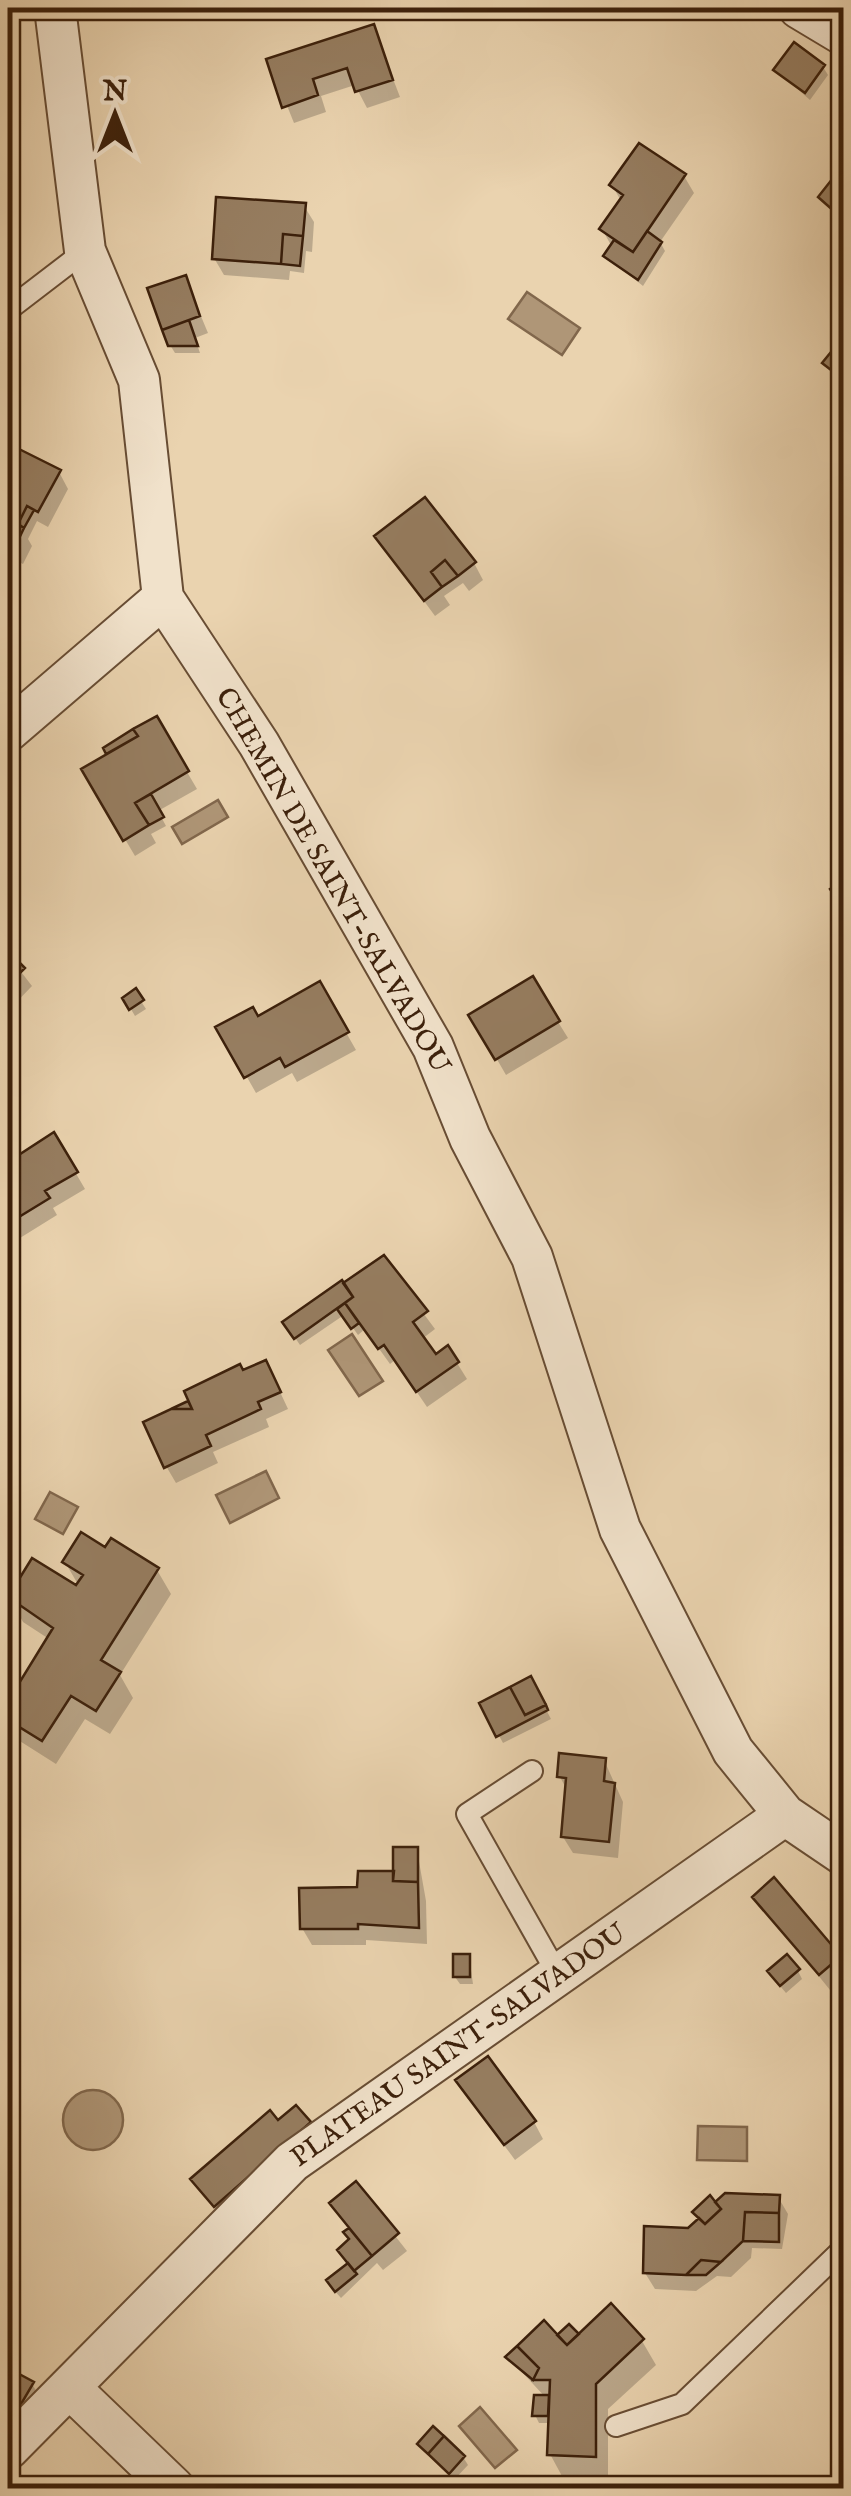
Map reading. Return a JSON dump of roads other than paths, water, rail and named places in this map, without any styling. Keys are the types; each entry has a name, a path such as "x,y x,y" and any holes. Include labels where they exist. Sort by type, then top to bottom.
{"street":[{"name":"CHEMIN DE SAINT-SALVADOU","path":"56,8 85,251 139,380 162,598 259,744 433,1047 470,1138 532,1256 620,1529 733,1751 785,1815 844,1855"},
{"path":"799,8 844,36"},
{"path":"8,731 162,598"},
{"name":"PLATEAU SAINT-SALVADOU","path":"8,2449 292,2162 785,1815"},
{"path":"70,2388 174,2488"}],"lane":[{"path":"8,310 85,251"},
{"path":"532,1772 467,1814 558,1975"},
{"path":"616,2426 682,2404 844,2248"}]}
